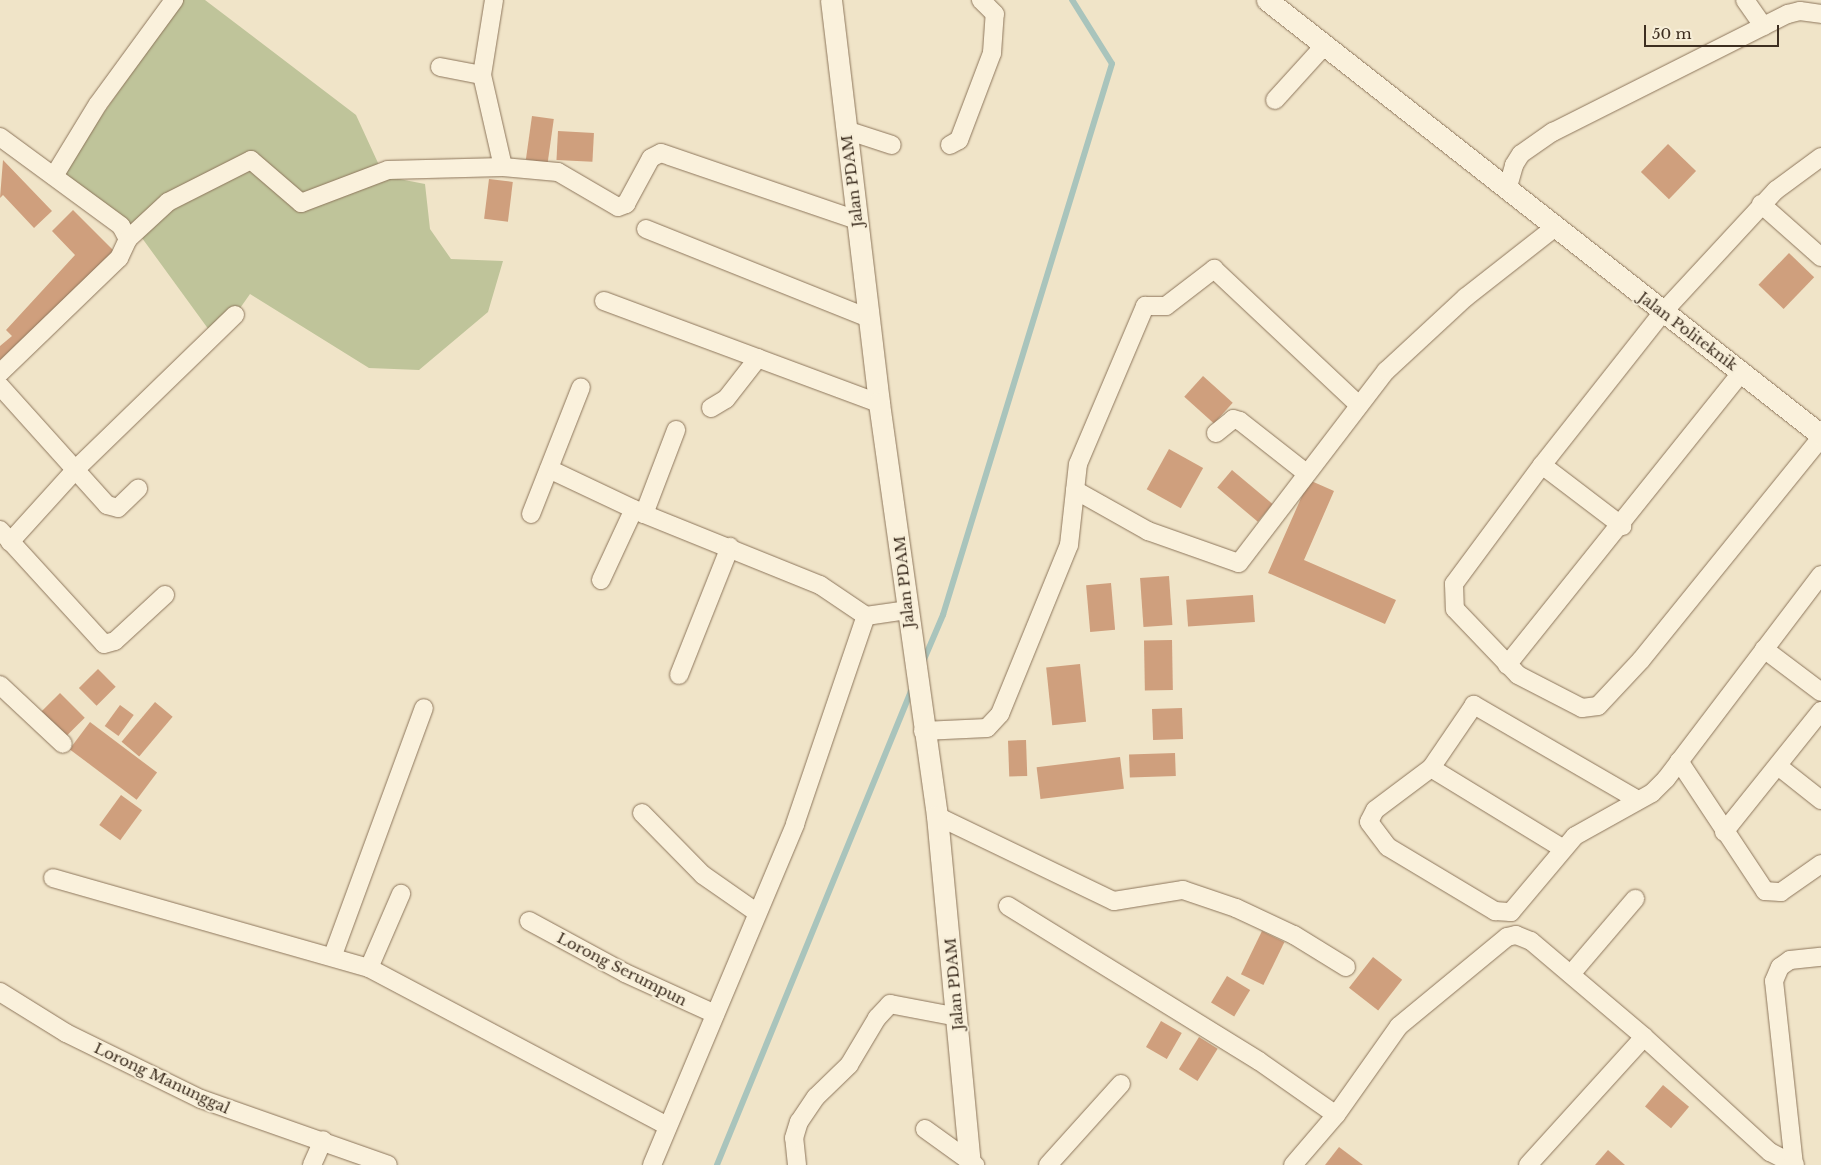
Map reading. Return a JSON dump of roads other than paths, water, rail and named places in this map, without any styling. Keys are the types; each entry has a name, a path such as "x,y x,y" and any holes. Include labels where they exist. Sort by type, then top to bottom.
{"street":[{"path":"54,176 98,104 174,0"},
{"path":"494,0 482,75 503,167"},
{"name":"Jalan PDAM","path":"831,0 879,403 912,657 937,816 972,1164"},
{"path":"950,145 959,140 992,53 995,14 981,0"},
{"name":"Jalan Politeknik","path":"1267,0 1554,228 1742,372 1821,436"},
{"path":"1745,0 1763,26"},
{"path":"1507,190 1514,164 1540,140 1763,26 1800,11 1821,14"},
{"path":"1275,100 1324,46"},
{"path":"440,67 482,75"},
{"path":"846,130 892,145"},
{"path":"0,137 120,226 128,239"},
{"path":"0,373 119,258 128,239 168,202 248,160 259,164 295,200 307,204 388,170 503,167 558,172 618,207 631,197 651,158 666,153 857,220"},
{"path":"1821,157 1762,204 1663,312 1542,465 1454,584 1455,609 1507,665 1558,698 1582,708 1598,706 1641,660 1821,436"},
{"path":"1762,204 1821,257"},
{"path":"1075,490 1148,531 1236,564 1244,558 1306,473 1386,371 1431,329 1554,228"},
{"path":"646,229 868,318"},
{"path":"923,731 976,730 996,721 1039,626 1069,545 1078,464 1145,306 1166,306 1213,269 1359,405"},
{"path":"604,301 879,403"},
{"path":"164,594 115,641 104,644 5,536 235,314"},
{"path":"711,408 726,399 758,358"},
{"path":"1507,665 1622,526 1742,372"},
{"path":"0,386 114,509 138,489"},
{"path":"531,514 581,387"},
{"path":"1216,433 1233,419 1240,421 1306,473"},
{"path":"601,580 639,511 676,430"},
{"path":"1542,465 1622,526"},
{"path":"549,469 639,511 730,547 820,586 866,616 907,610"},
{"path":"679,675 730,547"},
{"path":"1638,800 1476,705 1468,710 1431,768 1371,815 1370,828 1388,847 1504,913 1519,905 1562,848 1585,828 1638,800 1658,787 1764,649 1819,583"},
{"path":"652,1165 756,912 795,824 866,616"},
{"path":"1764,649 1821,692"},
{"path":"0,685 63,744"},
{"path":"333,955 424,708"},
{"path":"1724,832 1821,711"},
{"path":"1679,761 1760,886 1770,893 1781,892 1821,864"},
{"path":"1778,766 1821,800"},
{"path":"1431,768 1562,848"},
{"path":"642,813 703,875 756,912"},
{"path":"937,816 1114,901 1183,890 1236,908 1294,935 1346,966"},
{"path":"52,878 333,955 369,968 668,1126"},
{"path":"369,968 401,894"},
{"path":"1571,974 1635,899"},
{"path":"1008,906 1259,1061 1336,1115"},
{"name":"Lorong Serumpun","path":"529,921 625,973 715,1014"},
{"path":"1293,1165 1336,1115 1399,1026 1494,945 1507,937 1523,936 1571,974 1644,1037 1770,1152 1795,1165"},
{"path":"1795,1165 1774,981 1780,967 1790,960 1821,957"},
{"name":"Lorong Manunggal","path":"0,992 66,1033 201,1099 322,1140 388,1165"},
{"path":"797,1165 794,1138 799,1122 816,1097 849,1065 877,1018 890,1004 958,1017"},
{"path":"1528,1165 1644,1037"},
{"path":"1048,1165 1121,1084"},
{"path":"925,1129 972,1164"},
{"path":"312,1165 322,1140"}],"waterway":[{"path":"923,662 943,615 1112,64 1072,0"},
{"path":"717,1165 912,689"}]}
